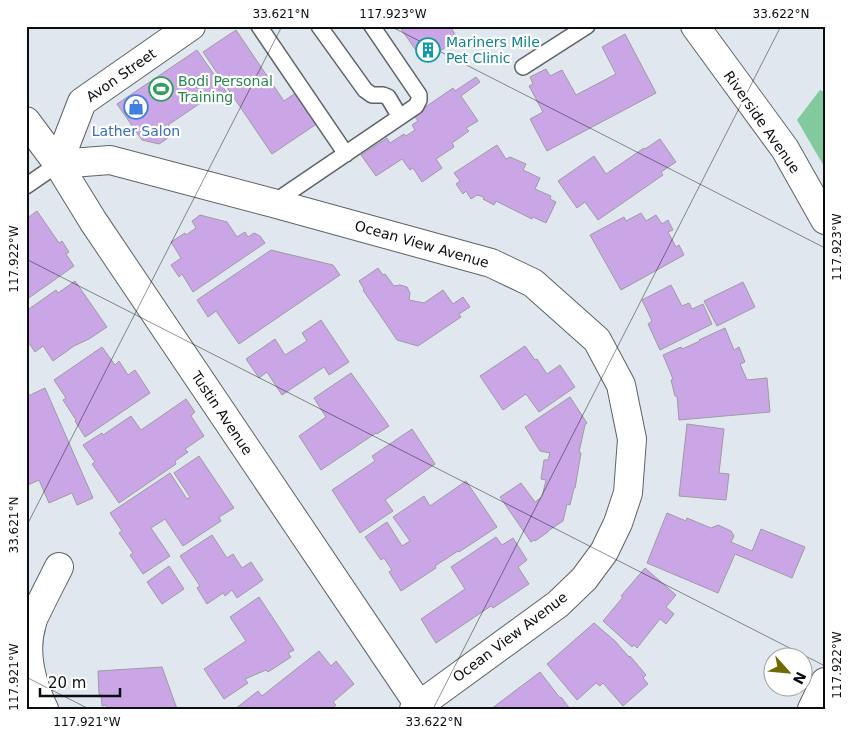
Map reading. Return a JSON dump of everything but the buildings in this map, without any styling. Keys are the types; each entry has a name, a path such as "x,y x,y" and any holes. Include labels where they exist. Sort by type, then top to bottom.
{"street":[{"name":"Avon Street","path":"58,164 82,102 191,26"},
{"name":"Riverside Avenue","path":"695,26 785,149 825,220"},
{"name":"Tustin Avenue","path":"26,121 58,164 98,229 417,707"},
{"name":"Ocean View Avenue","path":"58,164 110,160 491,263 533,283 597,340 621,385 632,439 628,493 618,523 604,552 584,579 558,604 417,707"},
{"path":"44,709 29,668 28,646 32,623 44,594 59,567"},
{"path":"812,709 825,682"}],"lane":[{"path":"259,26 346,154"},
{"path":"319,26 365,90 372,95 383,94 388,97 400,117"},
{"path":"272,203 416,106 419,95 372,26"},
{"path":"523,67 587,26"},
{"path":"26,186 58,164"}],"green space":[{"path":"820,90 825,92 825,168 797,120"}],"place":[{"name":"Mariners Mile Pet Clinic","path":"428,50"},
{"name":"Bodi Personal Training","path":"161,89"},
{"name":"Lather Salon","path":"136,107"}]}
